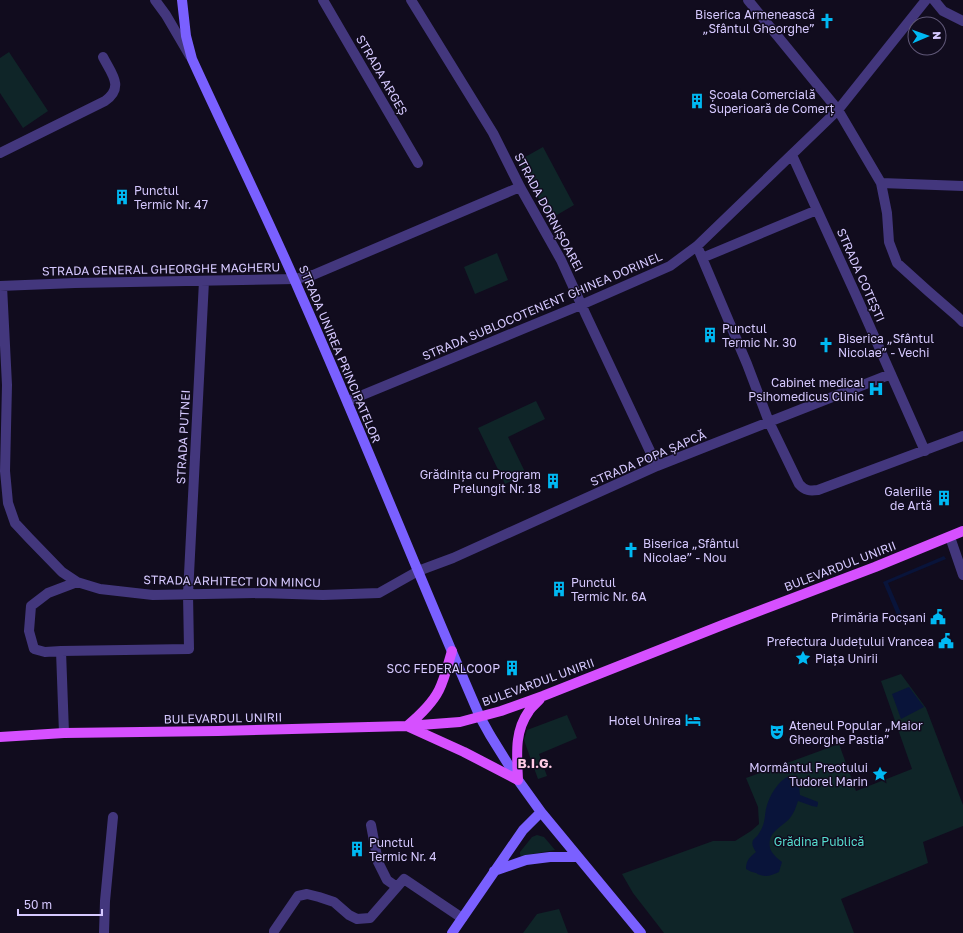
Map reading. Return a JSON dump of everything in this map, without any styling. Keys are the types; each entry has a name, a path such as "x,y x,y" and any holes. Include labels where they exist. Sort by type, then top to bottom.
{"main road":[{"name":"STRADA UNIREA PRINCIPATELOR","path":"182,0 186,36 192,59 294,279 348,401 480,718 518,780 541,812 641,933"},
{"name":"BULEVARDUL UNIRII","path":"0,736 64,733 407,726 460,722 480,718 518,706 963,531"},
{"path":"452,651 443,681 438,691 431,702 407,726 464,752 518,780"},
{"path":"518,780 517,743 521,725 530,710 543,696"},
{"path":"452,933 523,830 541,812"},
{"path":"494,871 526,860 550,857 578,857"}],"street":[{"path":"156,0 192,59"},
{"name":"STRADA ARGEȘ","path":"323,0 418,164"},
{"name":"STRADA DORNIȘOAREI","path":"411,0 493,133 520,187 561,260 657,466"},
{"path":"748,0 838,110 881,183 887,213 889,242 898,263 963,322"},
{"name":"STRADA SUBLOCOTENENT GHINEA DORINEL","path":"348,401 581,305 670,266 697,246 838,110 926,0"},
{"path":"934,0 943,11 963,21"},
{"path":"0,153 111,97 116,84 103,57"},
{"name":"STRADA COTEȘTI","path":"792,155 925,451"},
{"path":"881,183 963,186"},
{"name":"STRADA GENERAL GHEORGHE MAGHERU","path":"1,286 294,279 313,275 520,187"},
{"path":"702,258 817,210"},
{"path":"697,246 747,364 769,422 799,484 807,491 818,490 963,436"},
{"name":"STRADA PUTNEI","path":"61,651 189,649 188,594 204,281"},
{"name":"STRADA ARHITECT ION MINCU","path":"1,286 7,386 5,471 8,503 16,523 62,572 77,582 100,589 153,595 261,593 323,595 379,593 418,572"},
{"name":"STRADA POPA ȘAPCĂ","path":"418,572 453,558 657,466 891,374"},
{"path":"950,537 963,575"},
{"path":"64,733 61,651 45,652 34,649 29,631 31,606 48,593 77,582"},
{"path":"104,933 105,901 113,817"},
{"path":"371,825 378,862 387,880 398,887"},
{"path":"274,933 298,896 307,894 319,897 334,902 348,915 357,919 370,918 404,879 462,918"}],"green space":[{"path":"9,52 48,111 23,128 0,93 0,58"},
{"path":"543,147 574,205 550,219 518,161"},
{"path":"497,253 508,280 475,294 464,267"},
{"path":"536,401 545,419 508,437 526,474 505,484 478,428"},
{"name":"Grădina Publică","path":"901,674 926,708 963,805 963,826 923,842 928,863 841,899 854,933 664,933 633,893 622,874 713,841 735,841 751,831 759,824 758,807 746,778 839,744 856,791 912,769 881,681"},
{"path":"567,715 577,738 539,754 547,776 538,779 524,740 527,730"},
{"path":"537,835 544,837 555,850 521,856 520,852 532,837"},
{"path":"559,909 568,933 523,933 537,914"}],"water":[{"path":"944,556 946,559 888,583 901,613 897,615 883,582"},
{"path":"909,687 924,707 901,719 892,694"},
{"path":"789,776 797,780 800,795 818,802 818,804 817,807 798,801 790,818 773,834 771,838 770,848 775,856 782,862 779,872 762,876 746,869 750,857 756,852 752,843 755,837 757,837 764,822 767,804 771,794 781,782"}],"place":[{"name":"Biserica Armenească „Sfântul Gheorghe”","path":"827,21"},
{"name":"Școala Comercială Superioară de Comerț","path":"697,101"},
{"name":"Punctul Termic Nr. 47","path":"122,197"},
{"name":"Punctul Termic Nr. 30","path":"710,335"},
{"name":"Biserica „Sfântul Nicolae” - Vechi","path":"826,345"},
{"name":"Cabinet medical Psihomedicus Clinic","path":"876,389"},
{"name":"Grădinița cu Program Prelungit Nr. 18","path":"553,481"},
{"name":"Galeriile de Artă","path":"944,498"},
{"name":"Biserica „Sfântul Nicolae” - Nou","path":"631,550"},
{"name":"Punctul Termic Nr. 6A","path":"559,589"},
{"name":"Primăria Focșani","path":"938,617"},
{"name":"Prefectura Județului Vrancea","path":"946,641"},
{"name":"Piața Unirii","path":"803,658"},
{"name":"SCC FEDERALCOOP","path":"512,668"},
{"name":"Hotel Unirea","path":"693,720"},
{"name":"Ateneul Popular „Maior Gheorghe Pastia”","path":"777,732"},
{"name":"Mormântul Preotului Tudorel Marin","path":"880,774"},
{"name":"Punctul Termic Nr. 4","path":"357,849"}],"district":[{"name":"B.I.G.","path":"535,763"}]}
